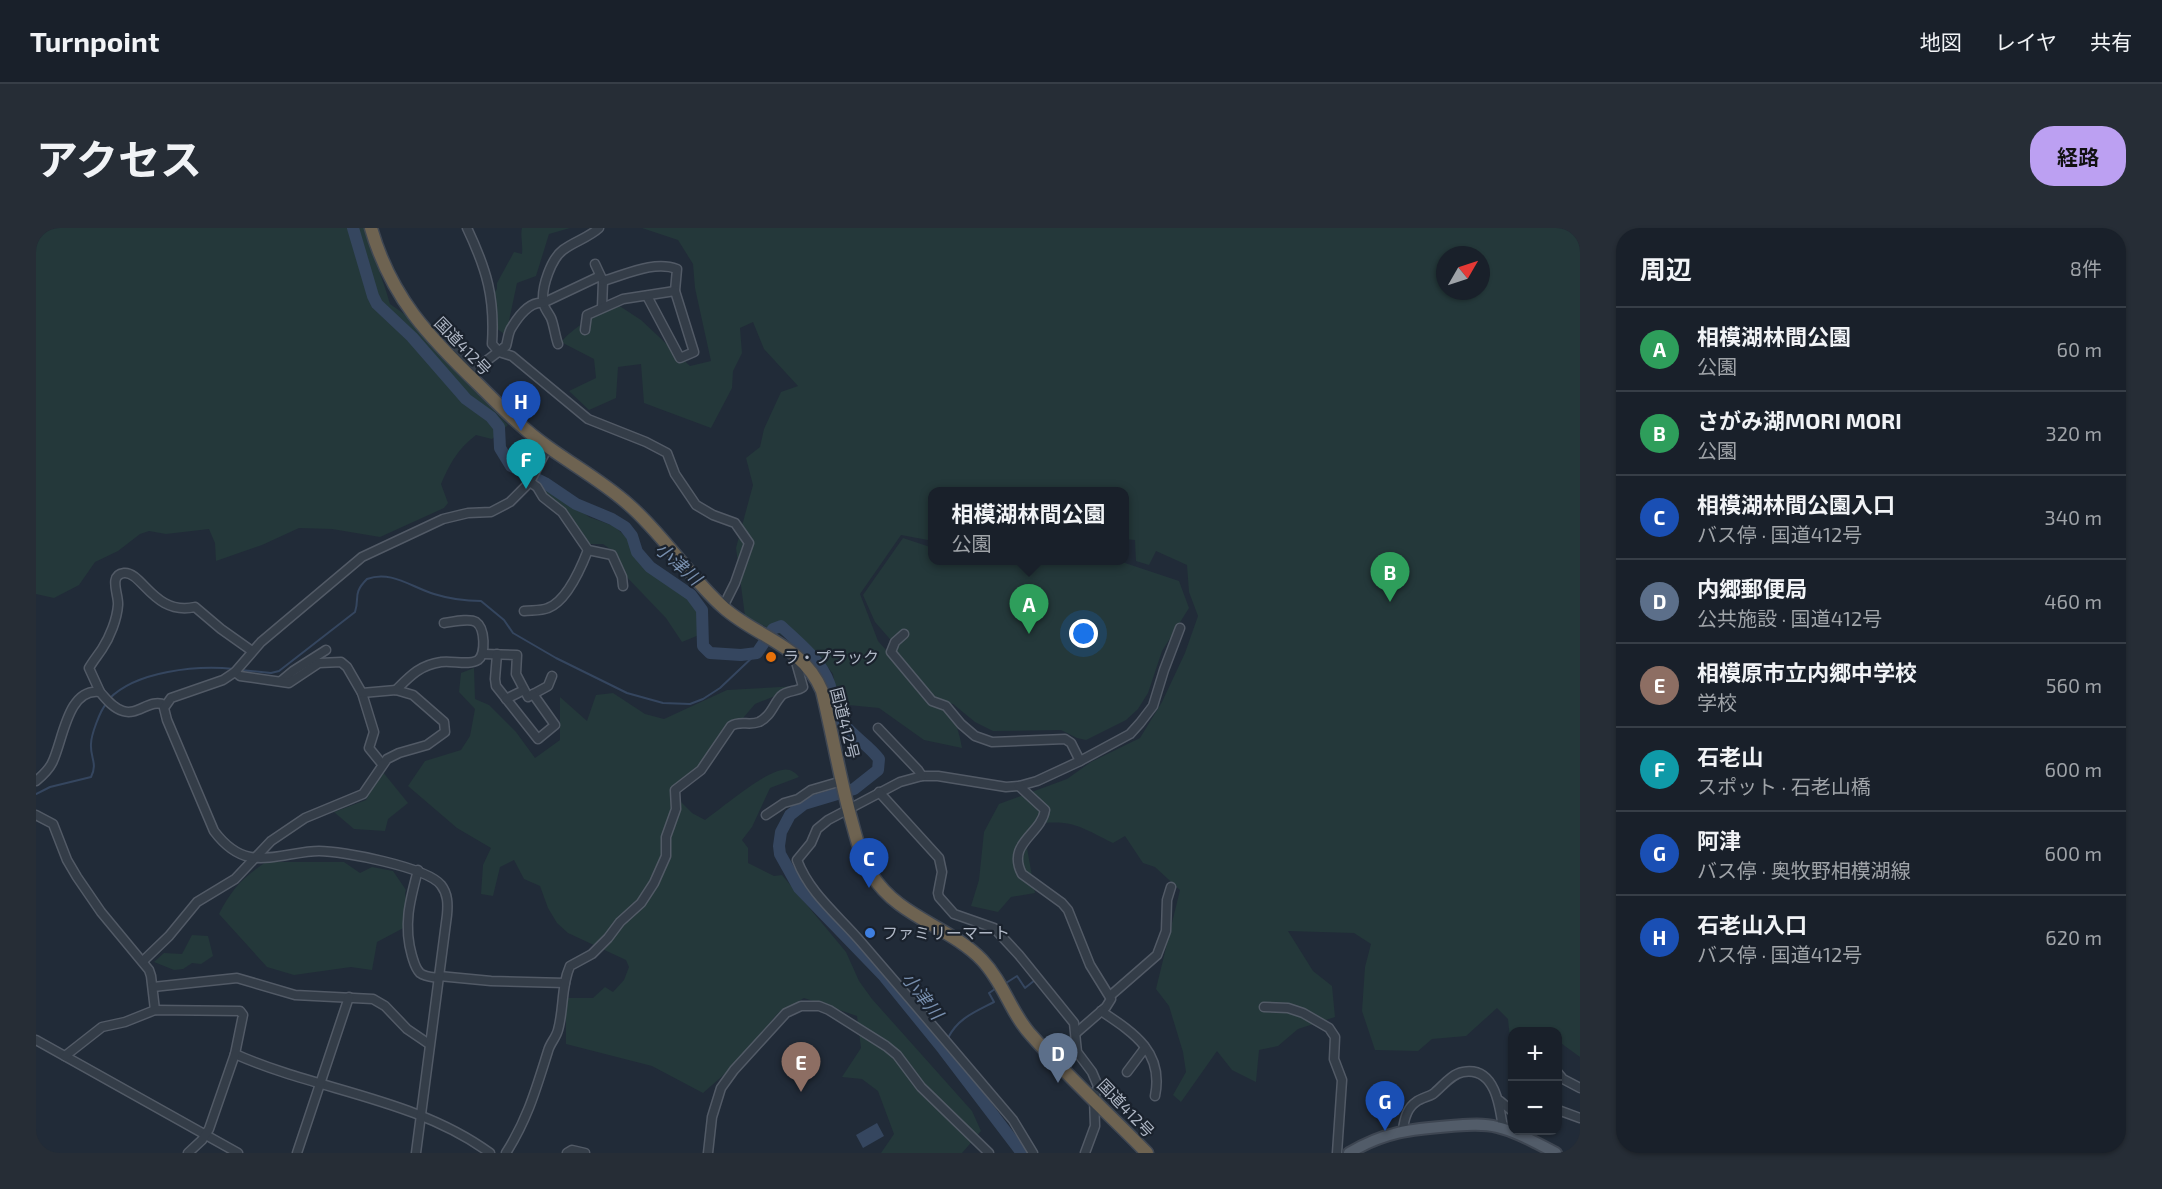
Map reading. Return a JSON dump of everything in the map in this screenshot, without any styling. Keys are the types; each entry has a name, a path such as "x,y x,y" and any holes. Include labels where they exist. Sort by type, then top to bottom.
{"highway":[{"name":"国道412号","path":"370,228 380,256 400,297 427,333 450,357 514,420 548,447 594,477 643,517 723,607 742,622 796,655 809,669 822,691 859,848 865,862 886,894 902,908 968,949 984,962 997,979 1015,1014 1027,1031 1147,1153"}],"main road":[{"path":"1349,1153 1377,1138 1403,1131 1475,1124 1503,1129 1531,1139 1556,1153"}],"street":[{"path":"467,228 487,274 493,308 492,344 499,352 512,356 588,419 646,442 667,453 675,474 696,505 740,528 749,543 735,583 723,607"},
{"path":"558,344 552,328 552,320 543,303 544,289 554,262 562,250 590,236 599,228"},
{"path":"596,264 601,278 602,307"},
{"path":"450,357 457,352 477,368 506,346 510,328 531,305 538,302 543,303 601,278 667,265 676,269 675,291 694,352 680,358 647,296"},
{"path":"585,330 587,315 622,298 675,291"},
{"path":"416,1153 439,976 447,898 445,891 436,880 418,870 395,864 320,851 253,858 234,850 214,831 167,720 164,712 165,705 178,694 223,680 235,672 252,651 362,557 443,519 468,513 491,512 501,508 520,493 530,481 548,447"},
{"path":"530,481 543,497 562,512 588,550 612,555 622,577 623,586"},
{"path":"524,611 546,610 560,598 578,576 588,550"},
{"path":"165,705 154,703 125,712 100,692 91,675 89,668 103,647 118,606 115,581 122,574 128,573 136,577 164,603 184,608 195,607 252,651"},
{"path":"396,690 414,671 424,666 442,662 474,662 480,659 483,654 481,630 477,623 473,621 444,623"},
{"path":"766,815 784,803 798,799 812,790 845,793 879,792 900,782 922,776 938,776 1006,787 1037,781 1130,734 1153,706 1180,628"},
{"path":"904,634 895,642 891,652 932,700 946,706 975,736 992,742 1065,739 1071,743 1080,761"},
{"path":"281,681 326,650"},
{"path":"483,654 497,654 517,655 516,674 555,725 538,739 496,686 497,654"},
{"path":"506,1153 527,1116 548,1048 557,1033 570,966 591,954 608,938 620,922 641,903 654,883 666,856 666,837 676,809 675,790 703,768 730,726 738,722 750,724 760,721 773,710 782,695 802,688 804,685 796,662 796,655"},
{"path":"235,672 240,676 291,682 322,662 341,662 347,667 362,693 374,732 369,748 382,764"},
{"path":"507,699 548,686 552,676"},
{"path":"143,961 169,936 197,902 235,879 271,841 300,821 363,794 370,787 382,764 392,756 427,745 445,732 444,722 415,696 396,690 362,693"},
{"path":"36,781 44,775 52,763 76,701 86,692 100,692"},
{"path":"878,728 922,776"},
{"path":"1019,786 1044,810 1043,818 1024,841 1018,853 1018,867 1022,873 1068,910 1090,965 1110,996 1110,1003 1076,1033"},
{"path":"879,792 939,858 942,872 939,897 960,918 994,928 1074,1023 1077,1052 1097,1081 1098,1090 1094,1098 1095,1126 1085,1153"},
{"path":"845,793 828,820 817,829 811,843 797,860 800,869 820,900 853,932 1013,1120 1033,1153"},
{"path":"36,815 55,827 67,860 77,877 101,912 143,961 151,976 155,1010"},
{"path":"418,870 408,910 410,948 414,965 425,976 565,983"},
{"path":"1110,996 1157,955 1166,931 1167,900 1171,888"},
{"path":"153,987 232,977 295,994 349,997 379,1002 407,1029 429,1044"},
{"path":"297,1153 349,997"},
{"path":"708,1153 714,1107 728,1078 786,1013 797,1007 812,1005 830,1010 892,1050 921,1087 989,1153"},
{"path":"1264,1006 1288,1008 1304,1013 1329,1028 1335,1037 1334,1059 1342,1080 1337,1153"},
{"path":"64,1056 102,1027 125,1022 155,1010 240,1011 243,1015 235,1054 206,1135 188,1153"},
{"path":"1101,1011 1125,1028 1145,1048 1156,1065 1158,1076 1155,1096"},
{"path":"36,1040 238,1153"},
{"path":"1127,1072 1145,1048"},
{"path":"235,1054 451,1128 490,1153"},
{"path":"1403,1131 1404,1122 1411,1107 1462,1072 1485,1077 1492,1085 1500,1101 1503,1129"},
{"path":"1562,1078 1580,1088"},
{"path":"1500,1101 1508,1108"},
{"path":"1562,1112 1580,1119"},
{"path":"567,1153 572,1150 585,1153"}],"green space":[{"path":"36,228 366,228 390,304 410,318 450,366 508,425 492,439 476,435 459,451 441,484 448,503 444,508 380,537 332,529 299,528 262,545 216,561 215,543 209,529 166,534 149,531 140,534 118,551 95,562 79,585 54,598 36,594"},
{"path":"522,228 570,228 549,234 536,276 517,283 506,335 494,327 498,317 492,295 514,252 522,254"},
{"path":"642,228 1580,228 1580,1057 1562,1044 1562,1027 1509,1027 1508,1019 1497,1008 1466,1036 1432,1039 1418,1051 1375,1050 1362,1011 1365,967 1371,944 1354,933 1288,931 1313,971 1332,986 1335,1017 1298,1029 1278,1046 1259,1050 1256,1082 1232,1070 1217,1051 1181,1102 1173,1095 1186,1072 1183,1052 1169,1006 1156,989 1180,890 1155,867 1143,863 1125,836 1113,843 1075,825 1057,822 1033,824 1027,848 1035,893 1011,897 998,912 971,906 979,880 984,832 999,804 1067,779 1091,762 1140,738 1162,702 1185,653 1198,616 1189,592 1187,565 1156,551 1149,565 1136,561 1135,540 1129,539 1129,487 928,487 928,540 901,535 860,594 878,641 932,701 939,704 949,714 959,733 962,748 924,740 879,708 838,704 833,674 818,654 745,616 736,548 753,485 746,458 760,447 764,429 781,392 798,386 764,349 753,322 740,328 742,353 733,371 732,388 711,428 644,403 641,364 618,367 616,398 589,410 569,391 596,378 594,359 561,342 588,320 618,305 641,320 690,366 711,361 695,288 693,264 678,240"},
{"path":"540,486 569,502 589,517 614,526 626,537 640,561 661,579 686,594 700,612 699,635 682,642 666,618 622,572 616,553 603,544 585,544 544,497"},
{"path":"903,538 928,546 928,565 1129,564 1179,581 1189,608 1162,651 1148,693 1138,709 1126,720 1086,740 1061,730 993,731 975,722 953,704 933,699 897,655 896,646 875,622 863,595"},
{"path":"474,668 475,699 489,705 516,732 535,758 560,740 560,697 587,721 596,695 613,693 645,714 664,719 727,690 799,686 755,704 676,797 692,813 705,820 732,799 774,772 787,770 799,777 770,788 752,827 742,840 748,848 748,863 774,876 782,875 846,952 859,981 872,999 972,1111 981,1131 962,1153 881,1153 894,1134 878,1091 862,1079 842,1077 861,1048 857,1016 804,998 778,1013 736,1064 703,1093 652,1066 566,1044 566,998 593,998 605,987 613,992 624,980 629,967 626,960 568,933 557,923 548,908 540,886 524,879 514,860 500,867 493,896 481,894 483,865 491,848 457,828 408,786 425,761 461,750 470,736 475,709 459,692 461,673"},
{"path":"382,771 408,803 388,819 385,831 354,829 334,812 366,800"},
{"path":"266,862 344,862 360,873 372,867 393,871 406,890 411,924 377,942 372,970 351,967 294,975 267,967 219,914 238,885"},
{"path":"192,935 208,936 213,956 201,964 192,963 183,969 174,970 154,962 164,953 182,954"}],"water":[{"path":"877,1123 884,1136 863,1148 856,1135"}],"waterway":[{"name":"小津川","path":"353,228 377,304 412,337 466,399 491,417 499,427 500,448 511,466 545,483 576,504 625,527 632,536 637,552 650,567 691,595 702,610 703,646 710,653 741,655 757,653 773,629 781,626 820,666 829,683 837,715 844,725 879,759 878,770 854,789 804,804 790,815 781,832 780,854 799,888 883,975 1022,1153"},
{"path":"240,670 271,673 279,671 355,612 360,588 367,579 376,577 401,580 446,597 481,601 504,620 513,633 556,658 627,693 663,703 690,704 703,699 720,688 757,653"},
{"path":"109,699 135,682 151,676 185,669 234,669"},
{"path":"36,794 50,787 91,777 94,768 91,740 106,704"},
{"path":"1006,983 1017,976 1025,988 1035,980"},
{"path":"948,1038 962,1020 994,1002 989,993 995,989"}],"place":[{"name":"石老山入口","path":"521,431"},
{"name":"石老山","path":"526,489"},
{"name":"さがみ湖MORI MORI","path":"1390,602"},
{"name":"相模湖林間公園","path":"1029,634"},
{"name":"ラ・プラック","path":"771,657"},
{"name":"相模湖林間公園入口","path":"869,888"},
{"name":"ファミリーマート","path":"870,933"},
{"name":"内郷郵便局","path":"1058,1083"},
{"name":"相模原市立内郷中学校","path":"801,1092"},
{"name":"阿津","path":"1385,1131"}]}
